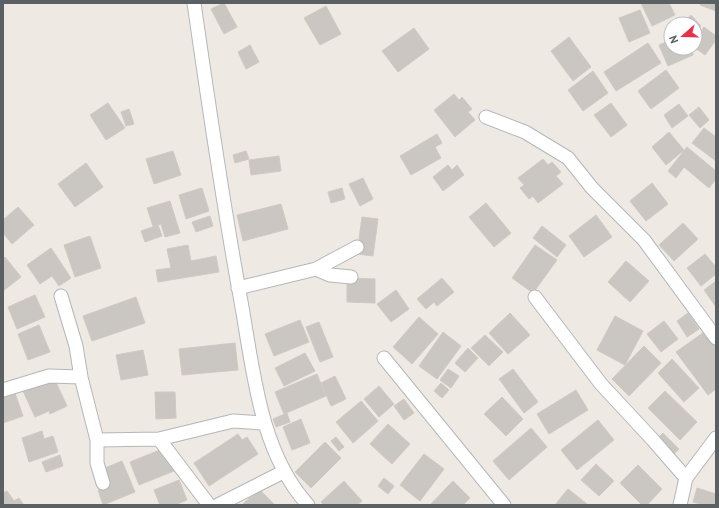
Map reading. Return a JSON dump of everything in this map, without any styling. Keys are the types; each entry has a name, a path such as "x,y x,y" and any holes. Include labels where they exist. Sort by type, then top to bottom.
{"street":[{"path":"194,3 220,188 264,423 283,472 308,505"},
{"path":"486,116 525,132 568,158 592,188 644,240 716,338"},
{"path":"238,288 316,269 357,247"},
{"path":"316,269 330,275 351,277"},
{"path":"61,296 76,346 81,377 98,440 97,464 103,483"},
{"path":"535,298 601,384 686,478"},
{"path":"384,358 504,505"},
{"path":"3,390 49,376 81,377"},
{"path":"98,440 159,439 234,421 264,423"},
{"path":"680,505 686,478 716,438"},
{"path":"159,439 209,505"},
{"path":"218,505 283,472"}],"building":[{"path":"224,3 237,27 224,34 211,9"},
{"path":"641,3 669,3 675,15 663,16 663,21 652,26"},
{"path":"701,3 716,3 716,11 700,5"},
{"path":"326,6 341,34 320,45 304,18"},
{"path":"640,10 650,33 629,42 619,18"},
{"path":"704,27 716,36 716,40 705,55 703,54"},
{"path":"414,28 429,49 398,72 382,51"},
{"path":"569,37 591,67 573,81 551,51"},
{"path":"648,43 661,63 616,91 604,72"},
{"path":"663,43 663,54 659,45"},
{"path":"250,45 259,62 246,69 238,52"},
{"path":"664,56 691,56 668,66"},
{"path":"666,70 679,88 651,109 638,91"},
{"path":"593,71 608,93 583,111 568,90"},
{"path":"454,94 459,100 462,97 472,109 468,112 475,120 455,137 434,110"},
{"path":"108,103 125,128 106,140 90,115"},
{"path":"611,103 627,125 611,137 594,115"},
{"path":"679,104 688,116 672,128 664,115"},
{"path":"699,107 709,120 700,128 689,115"},
{"path":"129,109 134,124 126,126 121,112"},
{"path":"704,128 716,137 716,161 692,143"},
{"path":"669,132 684,150 666,165 652,147"},
{"path":"437,134 442,143 435,147 441,158 411,175 400,156"},
{"path":"687,147 716,171 716,179 709,188 684,167 676,178 668,171"},
{"path":"173,151 181,175 154,184 146,159"},
{"path":"246,151 249,159 235,163 233,155"},
{"path":"279,156 281,171 251,175 249,160"},
{"path":"543,159 548,165 552,162 561,172 556,176 563,184 538,203 533,196 529,199 520,188 524,185 518,178"},
{"path":"86,163 103,187 75,207 58,184"},
{"path":"448,165 452,170 457,165 464,175 443,191 433,177"},
{"path":"363,178 373,199 360,206 349,184"},
{"path":"652,183 668,204 646,221 630,201"},
{"path":"202,188 209,211 186,219 179,195"},
{"path":"342,188 345,199 331,203 328,192"},
{"path":"170,201 180,233 165,237 161,224 153,226 147,208"},
{"path":"486,203 511,233 494,247 469,217"},
{"path":"281,204 288,229 243,241 237,215"},
{"path":"18,207 34,225 12,244 3,233 3,220"},
{"path":"596,215 612,237 584,257 569,236"},
{"path":"210,216 213,226 196,232 192,222"},
{"path":"362,217 378,219 373,256 357,254"},
{"path":"683,223 698,239 674,261 659,245"},
{"path":"158,225 162,236 145,242 141,231"},
{"path":"542,226 566,245 557,257 533,238"},
{"path":"90,236 101,268 75,277 64,245"},
{"path":"188,245 191,261 216,256 219,272 158,282 156,270 171,268 167,249"},
{"path":"535,245 557,260 533,293 512,278"},
{"path":"51,248 71,278 59,286 52,276 40,284 27,265"},
{"path":"705,254 716,267 716,274 701,286 687,268"},
{"path":"5,257 21,277 3,291 3,259"},
{"path":"626,261 649,281 630,302 608,282"},
{"path":"347,278 375,279 375,303 347,302"},
{"path":"442,278 454,292 437,306 434,302 426,309 417,299"},
{"path":"716,281 716,307 704,290"},
{"path":"396,290 409,309 391,322 377,304"},
{"path":"35,295 45,317 17,329 8,307"},
{"path":"136,297 145,323 92,341 83,316"},
{"path":"510,313 530,335 508,354 489,333"},
{"path":"688,313 699,329 687,337 677,321"},
{"path":"615,316 643,331 625,365 597,350"},
{"path":"419,317 438,334 412,364 393,347"},
{"path":"300,320 309,342 274,356 265,334"},
{"path":"664,321 678,339 661,352 647,334"},
{"path":"319,322 333,357 320,362 306,327"},
{"path":"39,325 50,352 28,360 18,334"},
{"path":"707,330 716,342 716,389 708,395 676,352"},
{"path":"443,332 461,346 437,379 419,366"},
{"path":"485,335 503,352 489,366 471,348"},
{"path":"235,343 238,370 182,375 179,349"},
{"path":"644,346 661,363 629,396 612,379"},
{"path":"468,348 478,358 465,372 455,363"},
{"path":"143,350 148,375 121,380 116,355"},
{"path":"305,353 315,371 284,386 275,368"},
{"path":"672,359 699,388 684,402 658,373"},
{"path":"448,369 459,376 451,388 440,380"},
{"path":"513,369 538,402 524,413 499,379"},
{"path":"317,374 326,396 284,414 275,392"},
{"path":"335,376 346,399 331,406 321,383"},
{"path":"54,378 67,406 50,414 49,411 35,417 23,391"},
{"path":"441,383 449,390 442,398 434,391"},
{"path":"379,386 394,404 379,417 364,399"},
{"path":"576,390 588,410 549,434 537,414"},
{"path":"665,391 697,422 680,440 648,408"},
{"path":"155,392 175,392 176,418 156,419"},
{"path":"15,393 23,416 3,423 3,397"},
{"path":"502,397 523,419 506,436 484,414"},
{"path":"404,399 414,413 404,420 394,406"},
{"path":"361,401 378,421 353,443 336,422"},
{"path":"287,413 290,422 276,427 273,419"},
{"path":"301,419 310,443 292,450 283,427"},
{"path":"598,420 614,440 577,470 561,450"},
{"path":"388,424 410,444 392,464 370,444"},
{"path":"531,428 547,447 509,480 493,461"},
{"path":"42,431 44,439 53,436 58,452 29,462 22,438"},
{"path":"663,433 679,449 672,456 656,440"},
{"path":"238,434 242,440 247,437 258,454 209,486 194,463"},
{"path":"336,437 344,447 339,451 331,441"},
{"path":"325,442 341,458 311,488 295,472"},
{"path":"165,448 174,471 139,485 130,462"},
{"path":"424,454 444,469 420,501 400,485"},
{"path":"60,455 63,466 46,472 42,462"},
{"path":"122,461 135,492 103,505 98,490 107,486 100,470"},
{"path":"596,464 614,481 599,496 581,480"},
{"path":"638,465 662,489 647,505 642,505 620,483"},
{"path":"384,478 394,486 388,494 378,486"},
{"path":"179,480 187,500 175,505 160,505 154,490"},
{"path":"344,481 362,501 357,505 324,505 321,502"},
{"path":"453,481 470,498 463,505 430,505"},
{"path":"697,488 716,494 715,505 704,505 693,502"},
{"path":"259,489 275,505 242,505"},
{"path":"568,489 587,504 587,505 555,505"},
{"path":"7,491 14,501 19,498 24,505 3,505 3,493"}]}
